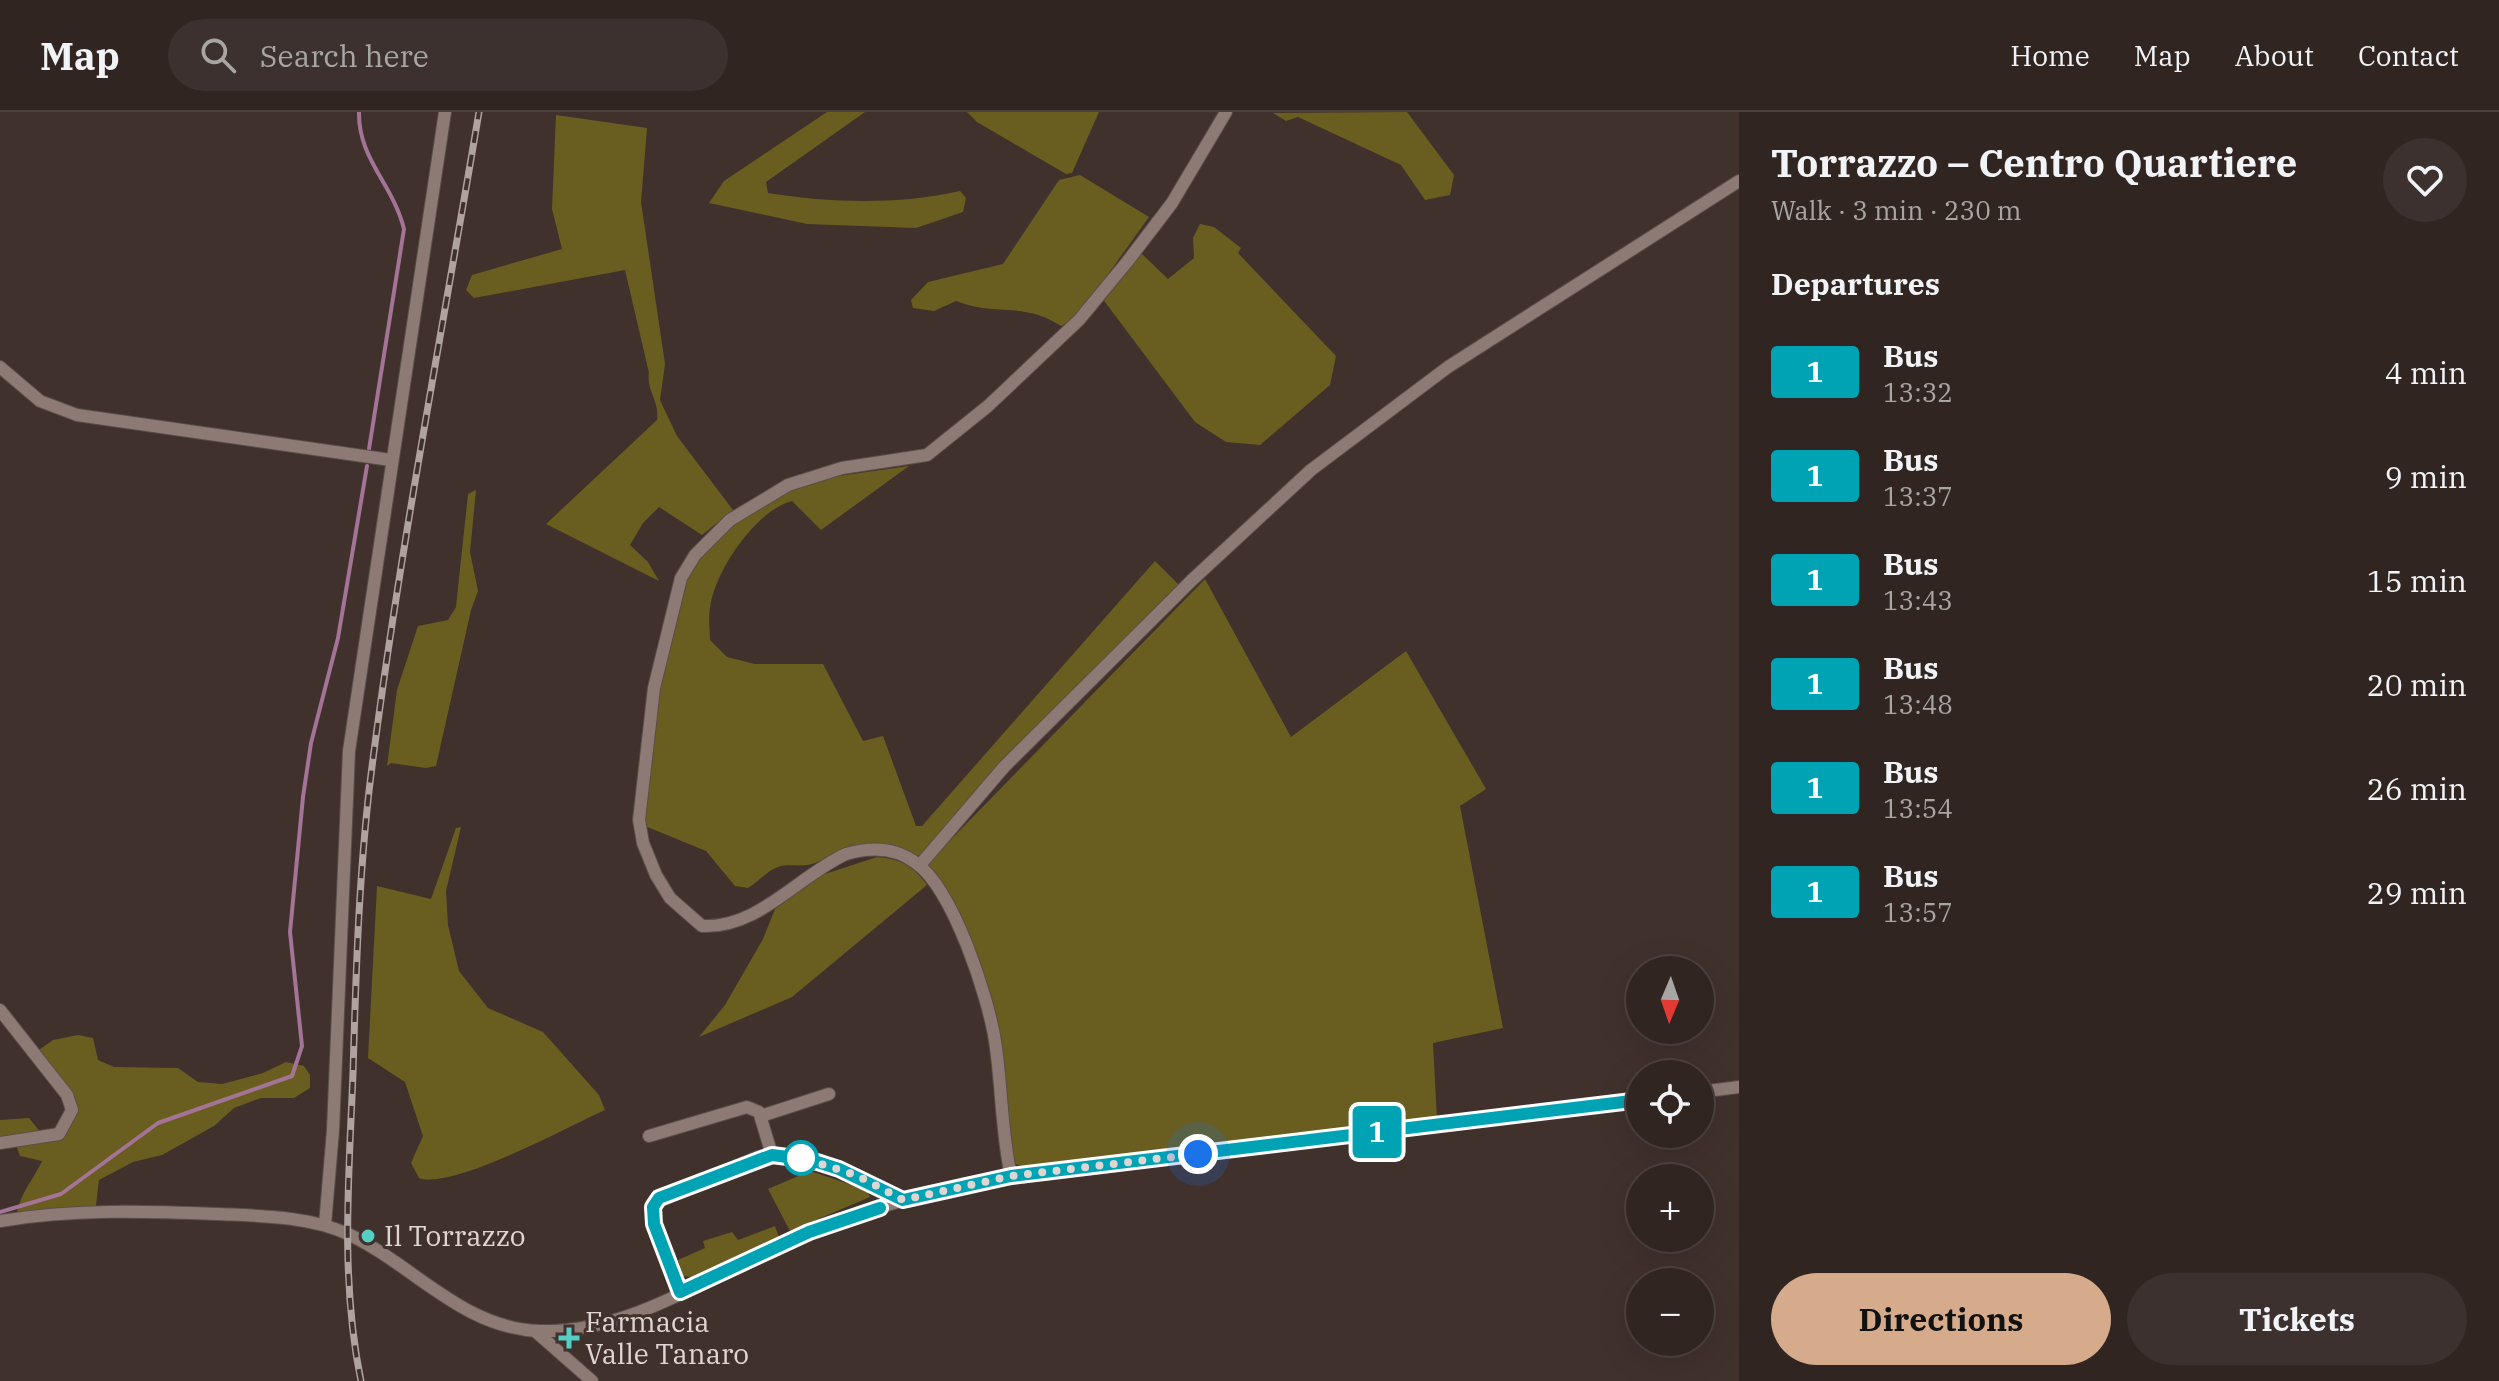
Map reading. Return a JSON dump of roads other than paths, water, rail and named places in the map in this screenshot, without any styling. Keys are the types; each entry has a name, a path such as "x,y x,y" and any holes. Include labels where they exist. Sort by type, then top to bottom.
{"street":[{"path":"325,1225 333,1130 349,751 445,112"},
{"path":"1011,1176 1003,1140 996,1043 989,1010 950,910 920,865 886,850 860,850 846,854 756,912 727,926 702,926 670,898 646,856 639,820 654,688 672,602 681,578 709,539 730,520 788,485 842,468 927,455 977,416 1049,351 1118,274 1172,203 1226,112"},
{"path":"920,865 1004,767 1192,580 1311,470 1448,367 1739,181"},
{"path":"0,367 40,401 77,415 391,460"},
{"path":"0,1010 67,1095 72,1110 59,1134 0,1143"},
{"path":"1714,1090 1739,1087"},
{"path":"761,1116 829,1094"},
{"path":"0,1221 126,1210 266,1216 325,1225 368,1245 462,1308 503,1325 535,1331 605,1326 809,1232 903,1200 1011,1176 1626,1102"},
{"path":"649,1136 741,1108 754,1108 761,1116 772,1155"},
{"path":"680,1292 654,1224 655,1203 751,1160 772,1155 811,1160 856,1175 903,1200"},
{"path":"535,1331 592,1381"}],"waterway":[{"path":"359,112 364,144 404,229 369,449"},
{"path":"0,1212 61,1194 158,1123 292,1076 302,1046 290,932 303,797 311,743 338,638 367,466"}],"railway":[{"path":"361,1381 350,1305 348,1189 364,837 396,597 479,112"}],"place":[{"name":"Il Torrazzo","path":"368,1236"},
{"name":"Farmacia Valle Tanaro","path":"569,1338"}]}
